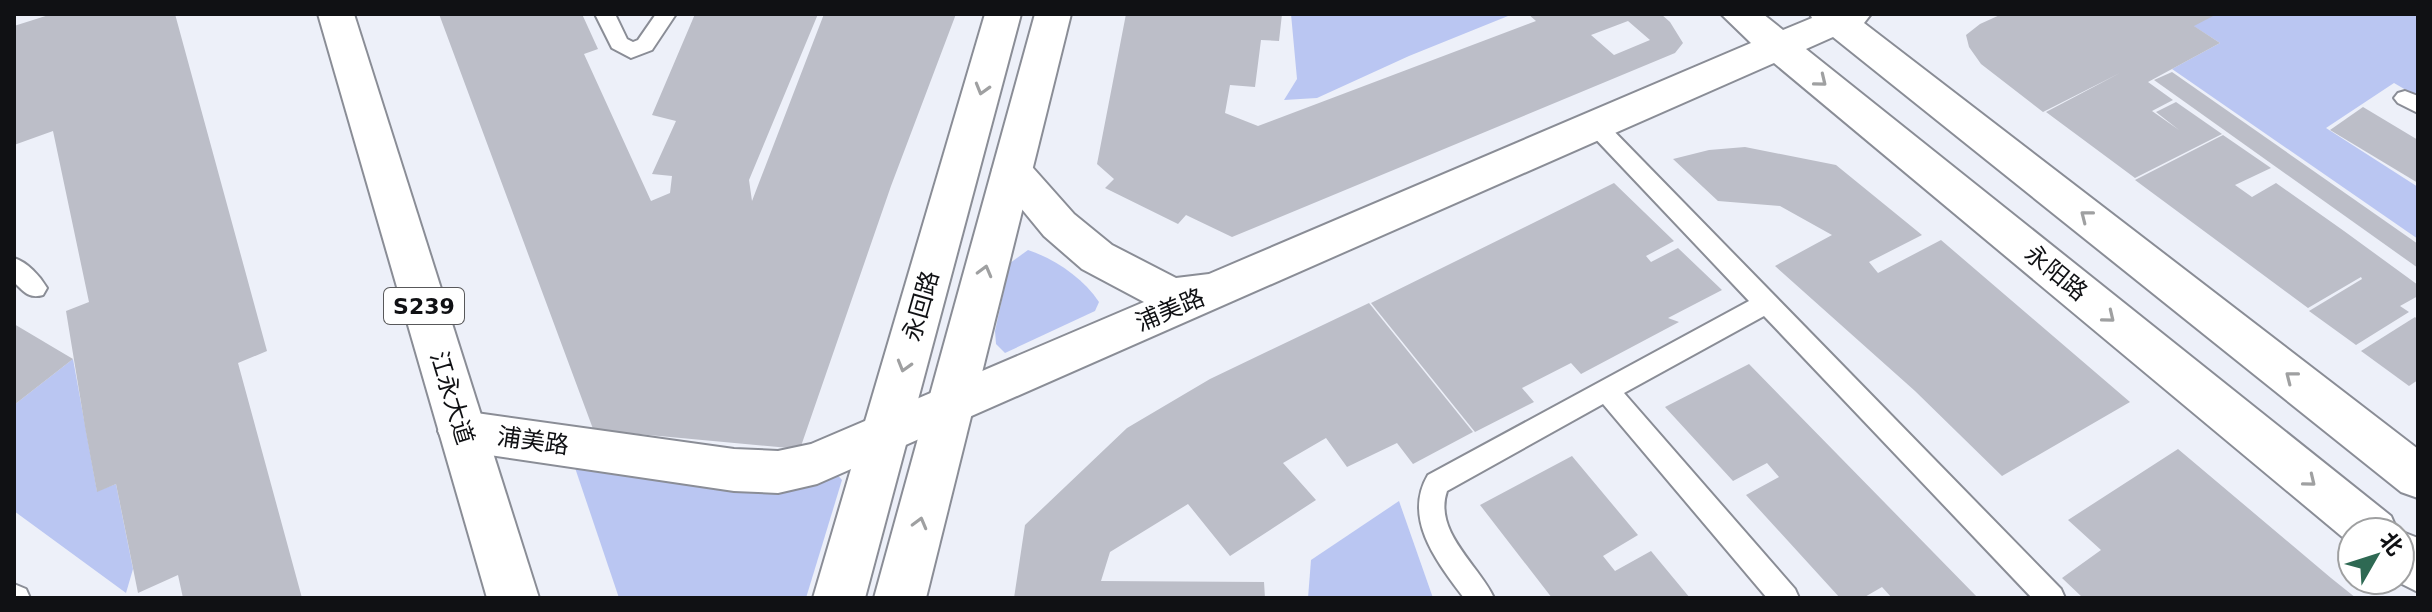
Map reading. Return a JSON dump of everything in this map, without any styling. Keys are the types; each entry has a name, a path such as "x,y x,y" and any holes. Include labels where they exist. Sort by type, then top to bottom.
{"street":[{"name":"江永大道","path":"336,14 513,598"},
{"name":"永回路","path":"839,598 1003,14"},
{"path":"900,598 1053,14"},
{"name":"永阳路","path":"1739,14 2353,516"},
{"name":"浦美路","path":"462,431 734,470 778,472 817,463 1779,47 1840,16"},
{"path":"1840,16 2418,477"},
{"path":"1012,170 1059,225 1097,257 1144,284 1172,296 1227,285"}],"lane":[{"path":"605,14 619,43 631,51 645,45 666,14"},
{"path":"1596,126 2051,598"},
{"path":"14,267 35,288"},
{"path":"1480,598 1441,542 1430,506 1436,485 1766,303"},
{"path":"1606,390 1785,598"}],"shaded area":[{"path":"1291,14 1513,14 1317,98 1284,100 1297,79"},
{"path":"2214,14 2418,14 2418,97 2394,83 2326,128 2418,187 2418,239 2172,69 2220,43 2192,25"},
{"path":"1028,250 1068,270 1099,302 1095,311 1005,353 996,344 995,331 1010,263"},
{"path":"73,359 97,491 116,484 133,569 126,593 14,511 14,405"},
{"path":"570,453 835,472 842,480 806,598 619,598"},
{"path":"1399,501 1433,598 1308,598 1311,560"}],"building":[{"path":"52,14 175,14 267,351 238,363 302,598 183,598 178,575 138,593 116,484 97,492 85,427 66,311 89,302 53,131 14,145 14,26"},
{"path":"439,14 582,14 598,49 584,54 651,201 670,193 672,176 652,174 676,121 652,115 695,14 818,14 749,180 752,201 824,14 956,14 891,186 800,449 627,433 599,445"},
{"path":"1126,14 1282,14 1279,41 1261,40 1255,87 1230,85 1225,113 1258,126 1536,21 1528,14 1661,14 1683,43 1675,53 1232,237 1186,215 1178,224 1105,188 1114,179 1097,164","holes":["1628,21 1650,40 1614,55 1591,35"]},
{"path":"2002,14 2217,14 2194,26 2220,43 2148,82 2173,100 2152,111 2179,130 2156,112 2176,102 2222,134 2135,178 2046,112 2120,73 2043,112 1981,64 1969,47 1966,35 1980,24"},
{"path":"2172,72 2418,244 2418,268 2154,80"},
{"path":"2363,107 2418,140 2418,183 2330,130"},
{"path":"2223,135 2271,168 2235,185 2252,197 2276,183 2418,285 2418,296 2400,306 2409,312 2356,345 2309,311 2361,277 2308,308 2135,180"},
{"path":"1745,147 1836,165 1922,235 1869,262 1878,273 1941,240 2130,402 2002,476 1915,391 1775,266 1832,235 1780,206 1718,201 1673,159 1709,150"},
{"path":"1614,183 1674,241 1646,256 1651,262 1678,248 1722,290 1668,318 1679,322 1581,374 1571,363 1522,388 1534,402 1475,432 1371,303"},
{"path":"1369,303 1473,432 1413,464 1397,443 1347,467 1326,438 1283,463 1316,500 1230,556 1188,504 1110,552 1101,581 1264,582 1265,598 1014,598 1025,525 1127,428 1210,379"},
{"path":"2415,317 2418,320 2418,380 2409,386 2361,351"},
{"path":"14,324 73,359 14,405"},
{"path":"1749,364 1978,598 1892,598 1882,587 1863,598 1840,598 1746,495 1779,477 1767,463 1733,481 1665,407"},
{"path":"2178,449 2336,582 2336,596 2356,598 2083,598 2062,578 2101,550 2068,520"},
{"path":"1572,456 1638,535 1603,556 1615,571 1651,551 1690,598 1552,598 1480,505"}]}
